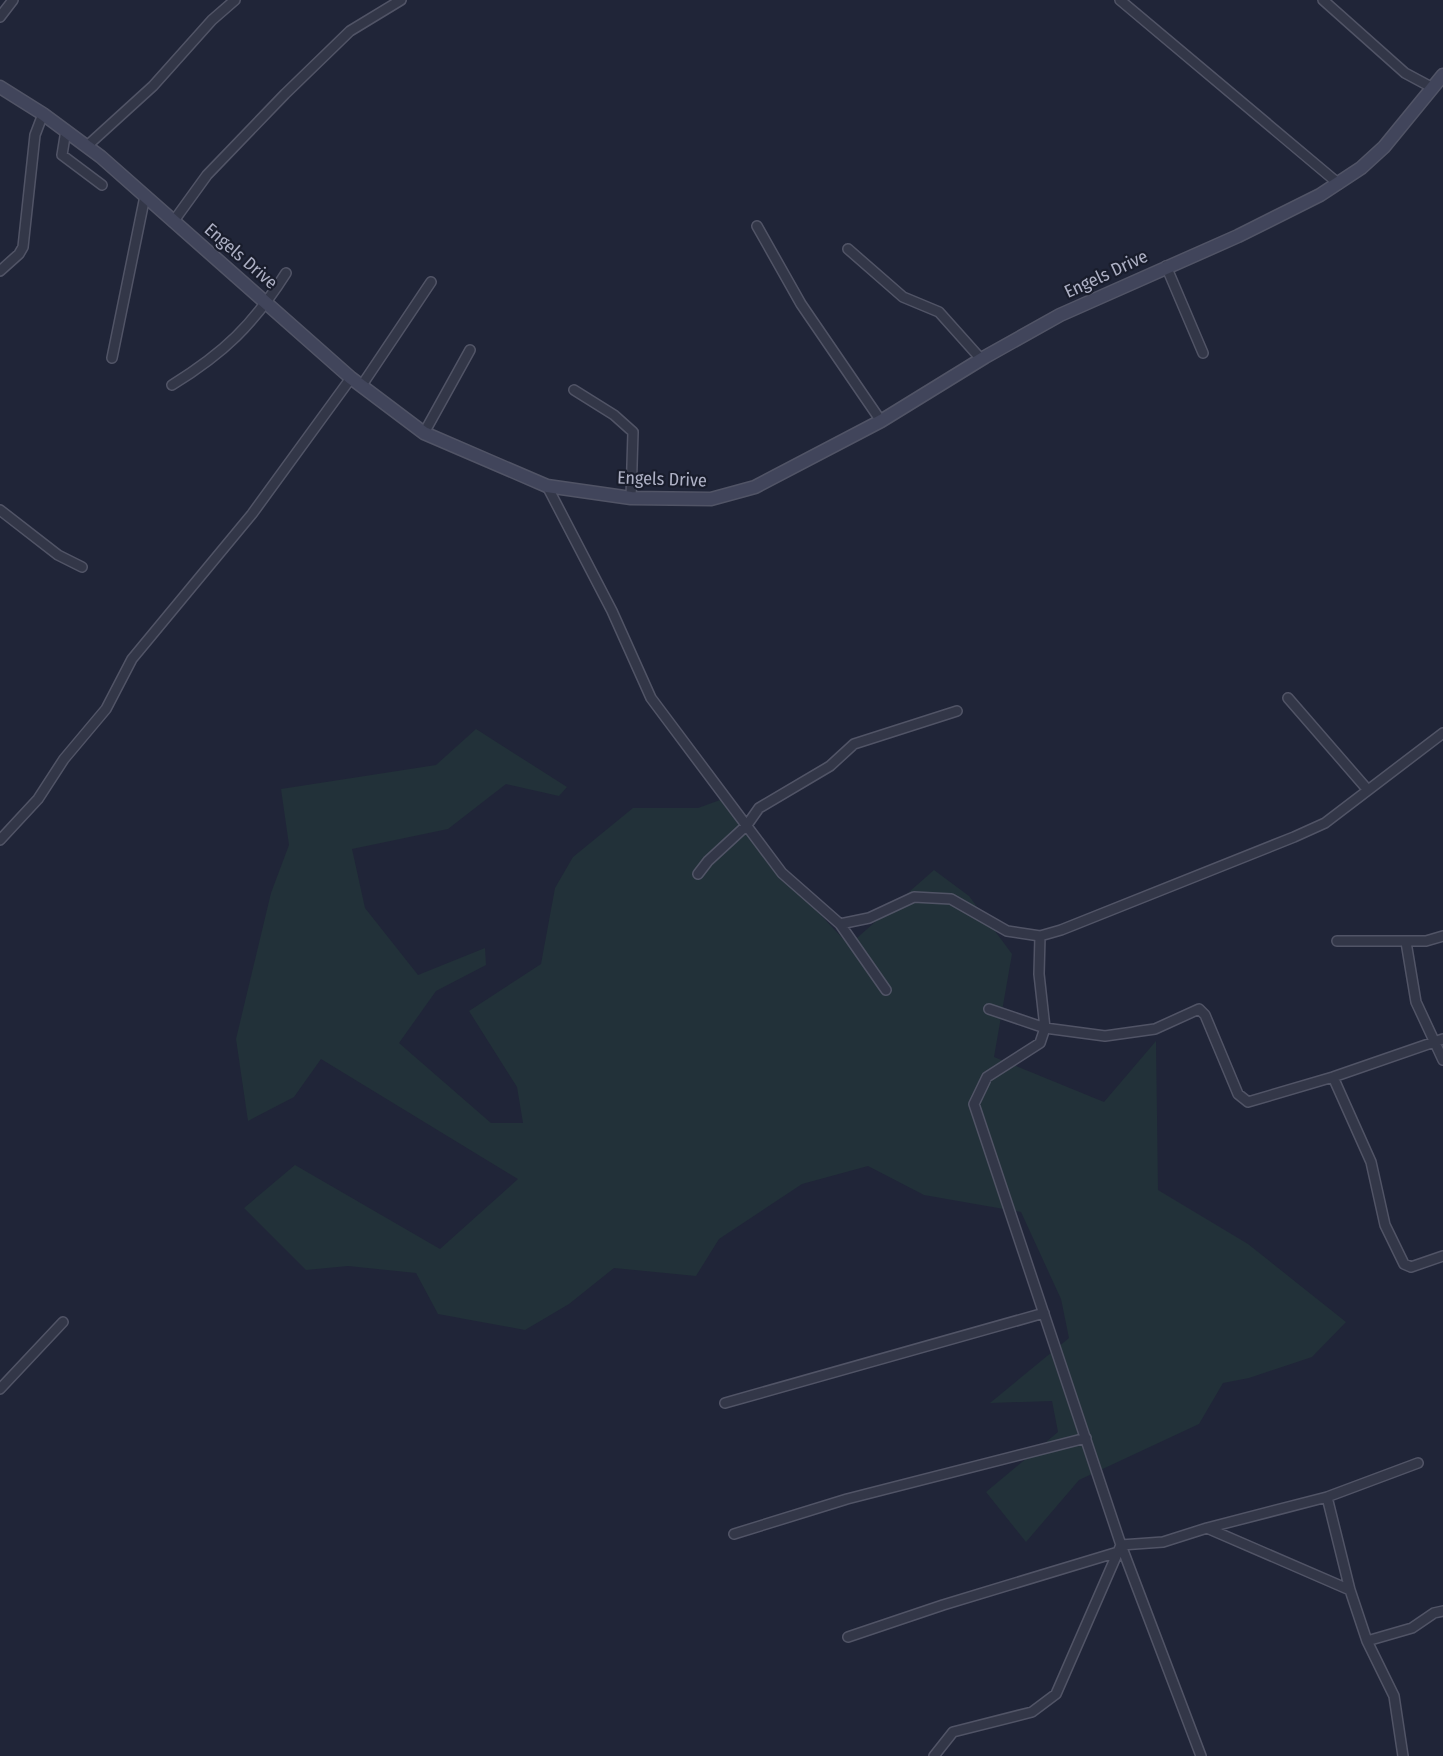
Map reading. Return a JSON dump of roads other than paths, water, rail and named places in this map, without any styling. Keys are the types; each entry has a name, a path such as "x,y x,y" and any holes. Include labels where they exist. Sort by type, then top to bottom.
{"street":[{"path":"0,17 13,0"},
{"path":"87,146 153,86 212,20 235,0"},
{"path":"173,222 207,175 293,86 350,31 401,0"},
{"path":"1120,0 1339,184"},
{"path":"1323,0 1405,73 1433,88"},
{"name":"Engels Drive","path":"0,87 87,146 351,378 424,433 547,486 631,498 711,499 755,487 881,421 981,359 1059,315 1238,236 1339,184 1384,147 1443,75"},
{"path":"0,271 19,255 23,247 34,135 43,114"},
{"path":"66,130 62,155 102,185"},
{"path":"112,358 145,196"},
{"path":"757,226 801,304 881,421"},
{"path":"848,249 903,297 939,312 981,359"},
{"path":"1166,266 1203,353"},
{"path":"172,385 231,344 267,303 286,273"},
{"path":"362,385 431,282"},
{"path":"424,433 470,350"},
{"path":"0,840 38,799 64,759 106,709 132,659 252,514 351,378"},
{"path":"574,390 614,415 633,432 631,498"},
{"path":"547,486 612,611 651,698 782,873 840,924 886,990"},
{"path":"0,510 58,555 82,567"},
{"path":"1288,698 1367,789"},
{"path":"698,874 708,861 747,825 759,808 830,766 854,744 957,711"},
{"path":"840,924 869,918 914,897 951,899 1007,931 1040,936 1062,930 1294,837 1325,822 1443,733"},
{"path":"1040,936 1039,974 1045,1028 1040,1043 987,1077 974,1104 1086,1438 1119,1549 1201,1756"},
{"path":"1337,941 1406,942 1426,941 1443,936"},
{"path":"1406,942 1416,1002 1440,1040 1443,1060"},
{"path":"989,1009 1045,1028 1105,1036 1155,1029 1199,1009 1205,1015 1238,1094 1248,1102 1333,1077 1440,1040"},
{"path":"1333,1077 1371,1162 1385,1225 1404,1264 1411,1267 1443,1256"},
{"path":"724,1403 1044,1313"},
{"path":"0,1389 63,1322"},
{"path":"734,1534 847,1498 1086,1438"},
{"path":"848,1637 1119,1549 1163,1542 1207,1527 1327,1497 1418,1463"},
{"path":"1327,1497 1350,1590 1367,1641 1394,1696 1404,1756"},
{"path":"1207,1527 1350,1590"},
{"path":"934,1756 953,1732 1032,1712 1056,1694 1119,1549"},
{"path":"1367,1641 1412,1629 1434,1613 1443,1611"}]}
